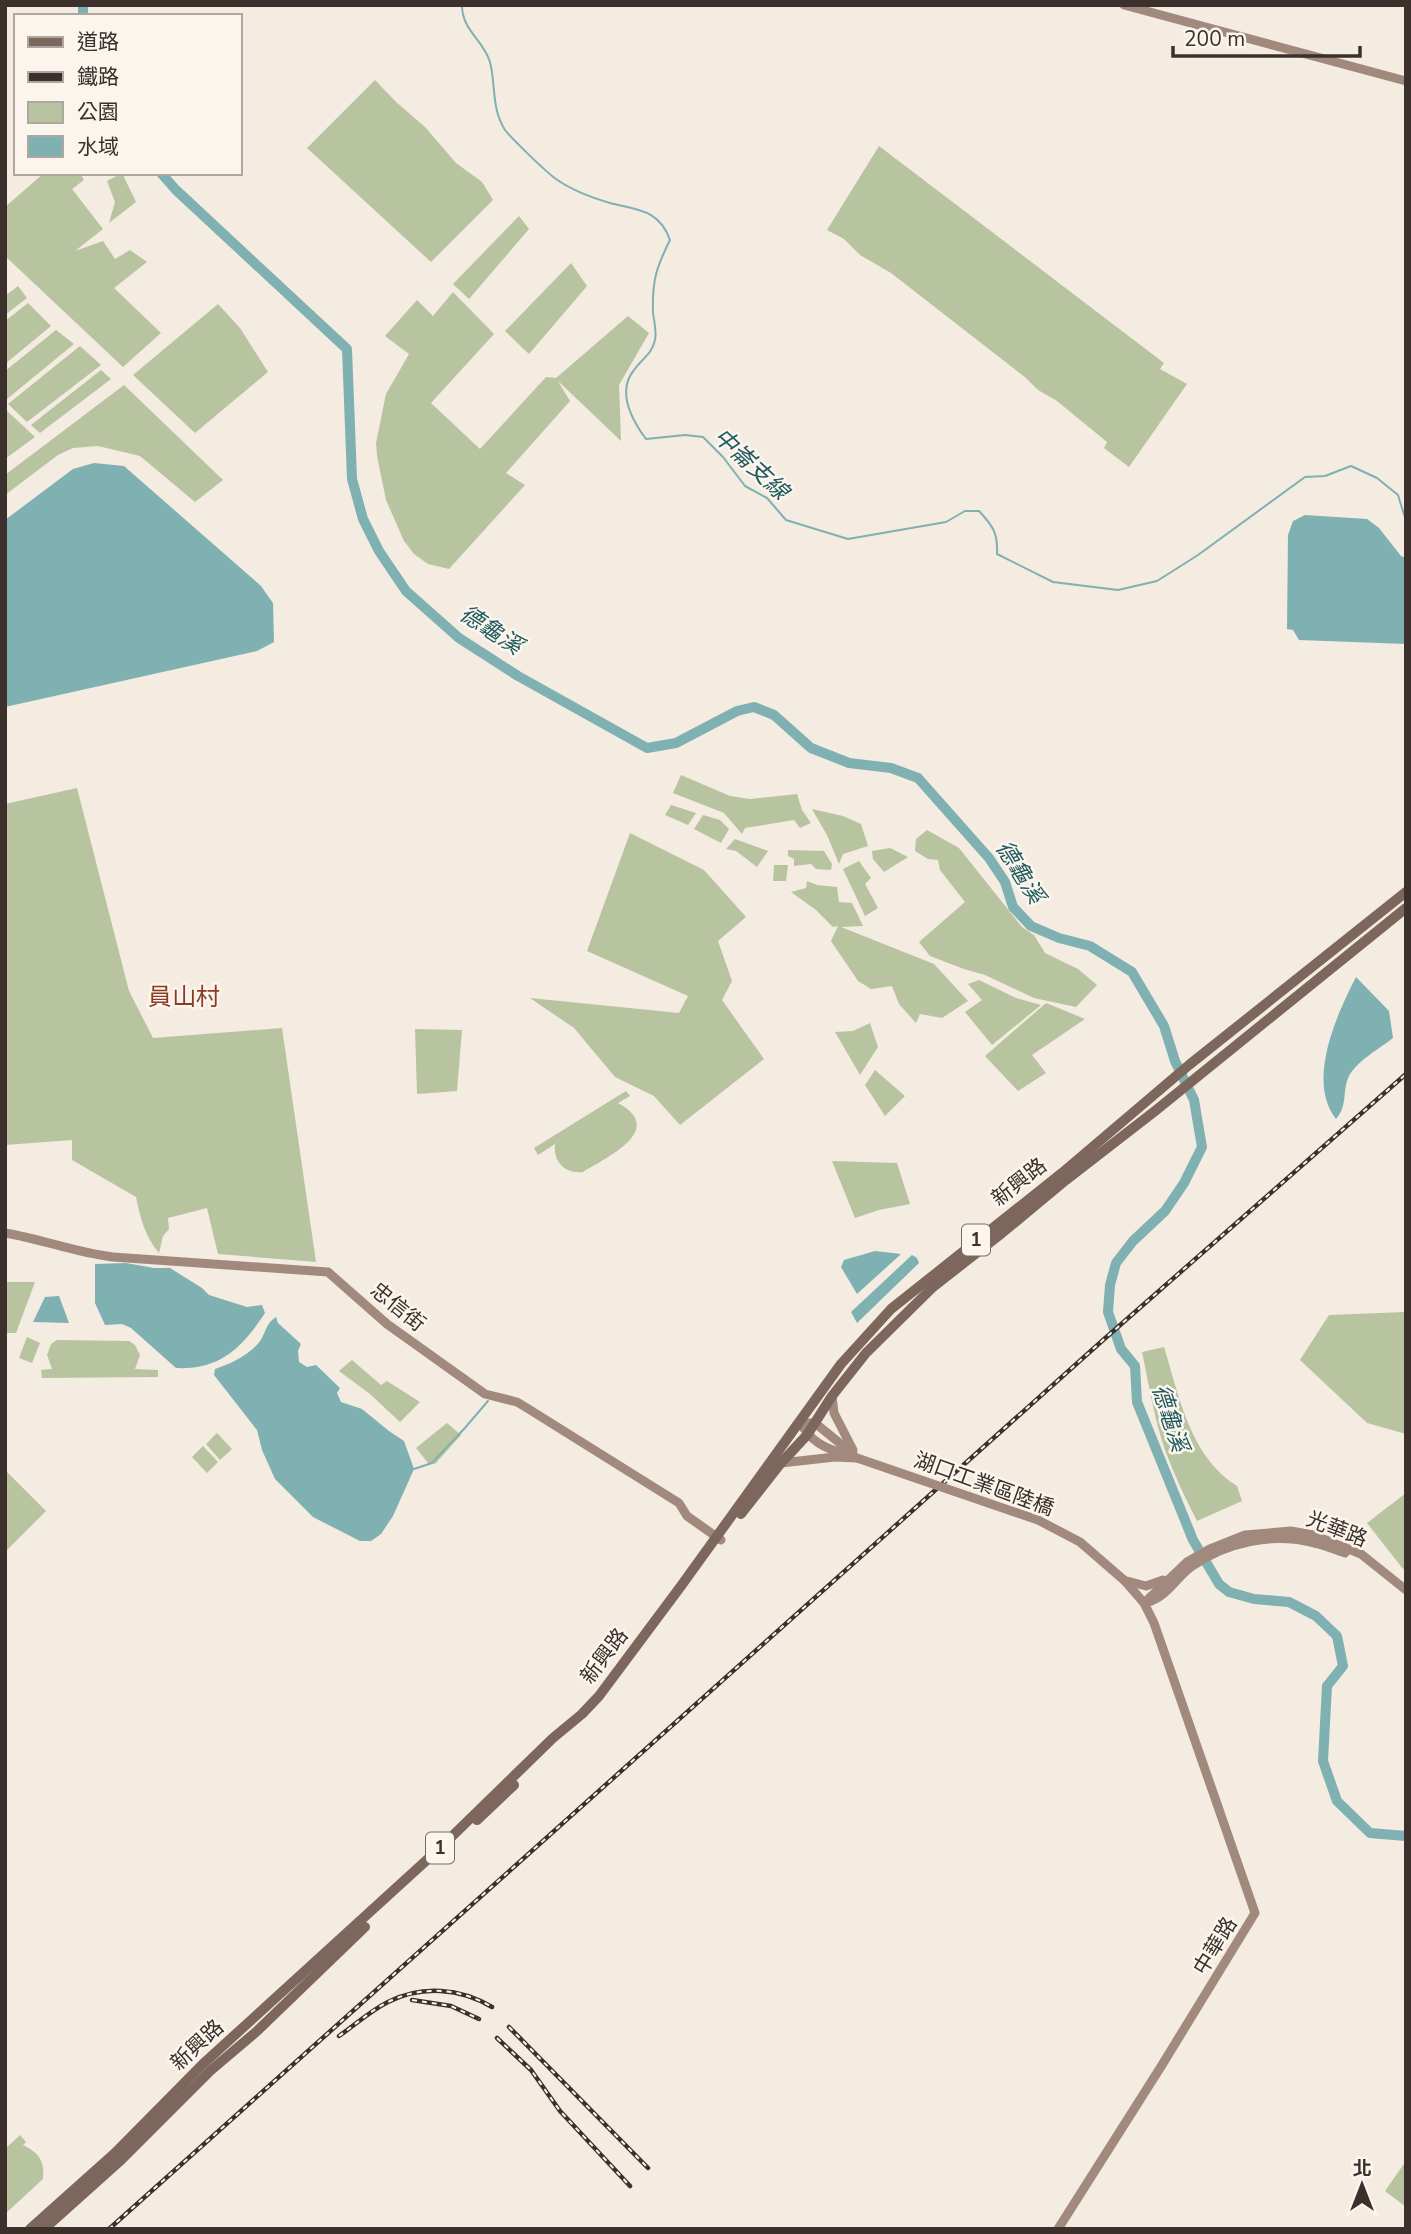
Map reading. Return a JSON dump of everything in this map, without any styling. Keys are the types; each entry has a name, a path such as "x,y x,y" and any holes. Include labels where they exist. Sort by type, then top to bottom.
{"main road":[{"name":"新興路","path":"44,2229 121,2160 210,2071 256,2032 591,1712 670,1611 848,1355 891,1309 1062,1173 1189,1065 1406,892"},
{"name":"新興路","path":"30,2229 115,2153 203,2064 440,1848 553,1738 582,1714 599,1696 781,1462 807,1435 832,1396 866,1353 933,1287 1406,908"}],"street":[{"path":"1124,5 1406,81"},
{"name":"忠信街","path":"5,1233 104,1256 328,1272 387,1324 485,1394 517,1402 537,1413 679,1503 687,1516 719,1539"},
{"path":"832,1396 834,1413 857,1458"},
{"path":"800,1422 815,1423 857,1458"},
{"path":"800,1422 807,1435 828,1449 857,1458"},
{"path":"781,1462 835,1457 857,1458"},
{"name":"湖口工業區陸橋","path":"857,1458 1038,1520 1080,1542 1125,1581"},
{"name":"光華路","path":"1144,1603 1187,1562 1245,1535 1291,1531 1313,1535 1361,1553 1406,1590"},
{"name":"光華路","path":"1144,1603 1160,1598 1204,1555 1244,1542 1277,1539 1313,1542 1358,1558 1406,1595"},
{"path":"1125,1581 1152,1585 1170,1576"},
{"name":"中華路","path":"1058,2229 1255,1913 1154,1623 1144,1603 1125,1581"}],"green space":[{"path":"375,80 425,127 456,163 482,182 493,200 431,262 307,148"},
{"path":"879,146 1164,363 1160,369 1187,384 1129,467 1104,448 1107,442 1057,401 1038,390 891,273 860,255 844,239 827,230"},
{"path":"42,175 81,175 84,180 72,189 103,229 75,251 103,241 115,259 130,250 147,262 114,288 161,333 123,367 5,256 5,207"},
{"path":"123,175 136,202 109,223 115,202 107,181"},
{"path":"519,216 529,229 469,299 453,284"},
{"path":"571,263 587,286 529,354 505,331"},
{"path":"18,286 27,298 5,315 5,296"},
{"path":"453,292 494,334 431,403 480,449 546,377 556,378 628,316 649,333 619,385 621,441 558,381 570,401 506,473 525,485 449,569 428,564 414,554 404,541 386,500 376,443 386,394 409,354 385,336 417,300 433,316"},
{"path":"28,303 51,326 5,364 5,321"},
{"path":"218,304 240,328 268,372 195,433 133,375"},
{"path":"56,330 74,344 7,399 5,371"},
{"path":"80,346 101,365 27,422 8,404"},
{"path":"101,370 111,379 40,433 31,425"},
{"path":"124,385 223,480 195,502 140,456 98,446 73,448 58,455 5,495 5,475"},
{"path":"5,409 35,437 5,459"},
{"path":"681,775 730,796 750,799 797,794 802,810 811,823 800,828 794,820 745,828 742,834 724,813 673,793"},
{"path":"77,788 129,991 153,1038 282,1028 316,1262 218,1254 207,1208 168,1218 169,1229 163,1236 159,1253 147,1234 136,1197 72,1160 72,1140 5,1145 5,804"},
{"path":"671,805 696,813 688,825 665,815"},
{"path":"812,809 843,816 861,824 868,846 843,854 839,864"},
{"path":"703,815 720,820 729,829 721,843 694,829"},
{"path":"927,830 959,848 1022,927 1034,935 1045,953 1078,969 1097,985 1076,1007 1034,998 985,975 930,956 919,942 965,902 940,870 938,860 928,859 915,851 916,839"},
{"path":"630,833 704,870 746,917 718,941 732,981 722,1000 764,1059 680,1125 654,1096 615,1077 574,1028 530,998 679,1013 688,996 587,951"},
{"path":"735,839 768,851 757,867 736,851 726,849"},
{"path":"890,848 908,857 884,872 873,859 872,851"},
{"path":"788,850 824,851 832,864 831,870 816,869 811,864 794,866 794,859 788,856"},
{"path":"859,861 871,878 865,884 878,908 865,916 843,869"},
{"path":"774,865 788,865 786,881 773,881"},
{"path":"807,881 837,887 839,902 852,903 863,926 841,927 934,964 968,1001 942,1018 920,1014 916,1023 899,1004 892,986 871,989 858,981 831,941 838,926 833,927 816,910 791,892 806,888"},
{"path":"979,980 1016,998 1041,1005 992,1045 965,1012 982,1000 968,984"},
{"path":"1046,1003 1085,1019 1032,1055 1046,1073 1018,1091 985,1056"},
{"path":"870,1023 878,1047 860,1075 835,1032 853,1031"},
{"path":"415,1029 462,1030 457,1091 417,1094"},
{"path":"875,1070 905,1096 885,1116 865,1085"},
{"path":"626,1091 630,1096 618,1103 632,1113 637,1123 635,1133 618,1151 583,1172 566,1169 558,1161 555,1144 538,1155 534,1148"},
{"path":"832,1161 897,1163 910,1204 855,1218"},
{"path":"5,1282 35,1282 16,1333 5,1333"},
{"path":"1406,1312 1406,1434 1367,1423 1300,1360 1329,1315"},
{"path":"27,1337 40,1343 32,1363 19,1358"},
{"path":"57,1340 129,1341 135,1345 140,1355 135,1369 158,1370 158,1377 42,1378 41,1370 52,1369 47,1355 51,1344"},
{"path":"1164,1347 1181,1405 1197,1442 1221,1474 1237,1486 1242,1501 1197,1521 1165,1450 1142,1352"},
{"path":"352,1360 381,1385 387,1381 420,1402 400,1422 370,1394 339,1371"},
{"path":"447,1423 461,1435 435,1464 428,1463 416,1448"},
{"path":"217,1433 232,1449 220,1460 206,1444"},
{"path":"203,1446 218,1462 207,1473 192,1457"},
{"path":"5,1470 46,1511 5,1552"},
{"path":"1406,1493 1406,1567 1403,1569 1367,1523"},
{"path":"20,2135 26,2142 23,2145 40,2158 43,2179 5,2214 5,2149"},
{"path":"1406,2161 1406,2207 1385,2191"}],"water":[{"path":"94,463 124,466 261,586 273,603 274,642 257,651 5,707 5,520 73,469"},
{"path":"1305,515 1367,519 1379,528 1401,556 1406,558 1406,644 1299,640 1293,630 1287,629 1288,535 1293,521"},
{"path":"1356,977 1389,1011 1393,1038 1353,1070 1347,1081 1342,1109 1336,1119 1327,1104 1324,1067 1333,1028"},
{"path":"875,1251 901,1254 857,1294 841,1267 844,1260"},
{"path":"912,1255 919,1263 857,1323 851,1312"},
{"path":"126,1263 170,1268 209,1295 247,1307 262,1305 265,1313 248,1337 217,1361 192,1368 176,1368 131,1328 122,1324 105,1325 95,1303 95,1264"},
{"path":"59,1296 69,1323 33,1322 45,1297"},
{"path":"276,1317 278,1323 301,1344 298,1351 299,1362 307,1367 316,1365 340,1388 337,1393 341,1402 362,1409 404,1441 414,1469 393,1516 381,1534 371,1541 360,1541 313,1517 275,1479 262,1450 257,1430 214,1375 215,1369 227,1365 256,1346"}],"waterway":[{"name":"德龜溪","path":"83,5 83,14"},
{"name":"中崙支線","path":"462,5 465,22 490,62 496,105 505,130 556,179 596,199 646,212 660,222 670,240 654,283 655,340 626,387 631,415 646,439 685,435 703,437 723,457 745,486 767,498 786,520 848,539 946,522 965,511 979,511 994,530 997,554 1053,582 1118,590 1157,581 1198,555 1305,477 1325,476 1351,466 1377,478 1398,495 1406,521"},
{"name":"德龜溪","path":"163,175 347,349 352,479 363,519 379,551 406,591 459,638 518,676 647,748 676,743 737,711 754,707 774,715 811,748 849,763 891,768 918,778 989,858 1005,882 1013,907 1031,926 1059,938 1090,946 1132,972 1164,1026 1175,1061 1194,1100 1202,1147 1184,1183 1165,1211 1133,1241 1116,1263 1110,1285 1108,1312 1121,1349 1135,1366 1137,1402 1193,1540 1219,1584 1229,1592 1254,1599 1289,1602 1316,1616 1337,1636 1343,1666 1327,1686 1323,1761 1337,1801 1370,1833 1406,1836"},
{"path":"414,1469 432,1463 488,1401"}],"railway":[{"path":"109,2229 1102,1341 1406,1074"},
{"path":"339,2036 381,2006 414,1993 454,1993 492,2007"},
{"path":"412,2000 451,2006 479,2019"},
{"path":"509,2027 648,2168"},
{"path":"497,2038 531,2070 560,2111 630,2186"}],"district":[{"name":"員山村","path":"184,997"}]}
